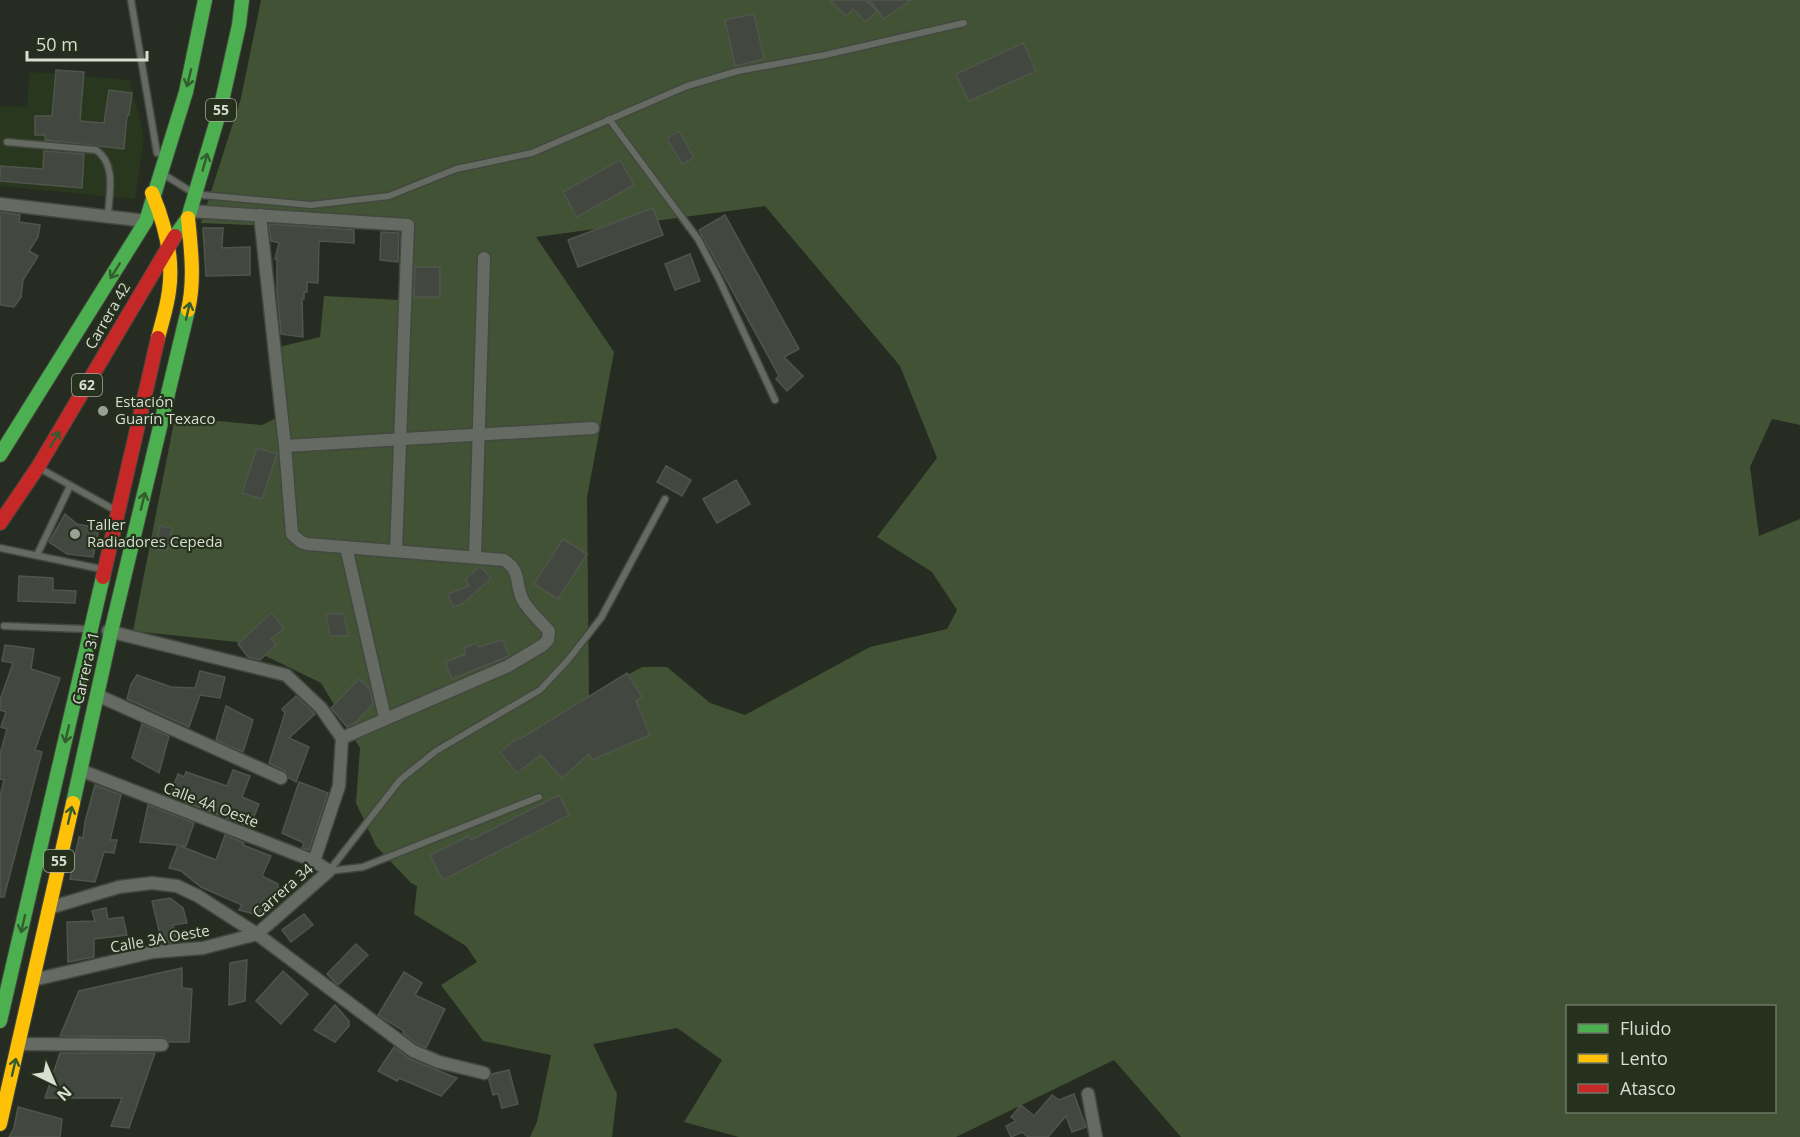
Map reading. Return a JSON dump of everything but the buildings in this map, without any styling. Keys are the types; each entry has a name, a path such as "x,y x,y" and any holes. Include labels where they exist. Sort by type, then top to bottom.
{"highway":[{"name":"55","path":"152,193 183,102 205,0"},
{"name":"55","path":"189,214 220,111 242,0"},
{"name":"Carrera 42","path":"0,454 146,221 152,193"},
{"name":"Carrera 31","path":"0,1021 169,291 170,244 164,221 152,193"},
{"name":"Carrera 42","path":"0,523 38,467 189,214"},
{"name":"Carrera 31","path":"0,1124 111,632 192,294 189,214"},
{"path":"100,596 119,599"}],"street":[{"path":"0,204 146,221"},
{"path":"189,214 260,215 408,225 396,551"},
{"path":"260,215 285,446 292,534 307,544 504,560 512,565 522,601 549,631 548,640 543,645 508,666 342,738"},
{"path":"475,557 484,258"},
{"path":"285,446 593,428"},
{"path":"346,547 385,718"},
{"path":"92,629 286,675 321,708 342,738 339,786 314,861"},
{"path":"97,695 281,778"},
{"name":"Calle 4A Oeste","path":"80,770 314,861 329,871"},
{"name":"Carrera 34","path":"257,934 329,871"},
{"path":"49,908 119,887 152,883 177,886 198,896 257,934 413,1051 439,1062 484,1073"},
{"name":"Calle 3A Oeste","path":"33,980 153,952 203,948 257,934"},
{"path":"19,1044 162,1045"},
{"path":"1088,1094 1096,1137"}],"lane":[{"path":"131,0 160,172 196,194 311,205 389,196 456,169 532,153 687,86 738,71 825,55 964,23"},
{"path":"609,119 698,239 775,400"},
{"path":"7,142 100,152 110,168 108,216"},
{"path":"38,467 119,513"},
{"path":"37,555 70,486"},
{"path":"329,871 400,780 436,751 540,690 568,660 601,618 665,499"},
{"path":"0,548 125,573"},
{"path":"4,626 92,629"},
{"path":"329,871 363,867 539,797"}],"shaded area":[{"path":"261,0 1800,0 1800,425 1772,419 1750,467 1759,536 1800,519 1800,1137 1181,1137 1114,1060 956,1137 739,1137 684,1122 722,1060 677,1028 593,1044 617,1094 612,1137 530,1137 537,1122 551,1055 483,1041 441,985 477,962 466,946 414,914 417,886 411,883 376,846 356,803 360,748 321,683 237,642 133,631 175,417 262,425 280,416 275,348 320,337 324,296 399,300 404,231 201,223 241,98","holes":["765,206 900,366 937,458 877,537 932,572 957,610 947,629 870,647 745,715 710,703 667,667 642,667 589,696 587,498 614,352 536,237"]},
{"path":"30,72 130,80 144,138 135,199 0,186 0,106 27,107"}],"traffic: fast":[{"path":"0,455 146,221 186,92 205,0"},
{"path":"175,236 188,218 220,110 239,25 242,0"},
{"path":"73,803 111,632 188,310"},
{"path":"0,1021 103,577"}],"traffic: slow":[{"path":"152,193 164,229 170,266 168,297 158,338"},
{"path":"188,218 192,276 188,310"},
{"path":"0,1124 73,803"}],"traffic: jam":[{"path":"0,523 38,467 175,236"},
{"path":"103,577 158,338"}],"place":[{"name":"Estación Guarín Texaco","path":"103,411"},
{"name":"Taller Radiadores Cepeda","path":"75,534"}]}
